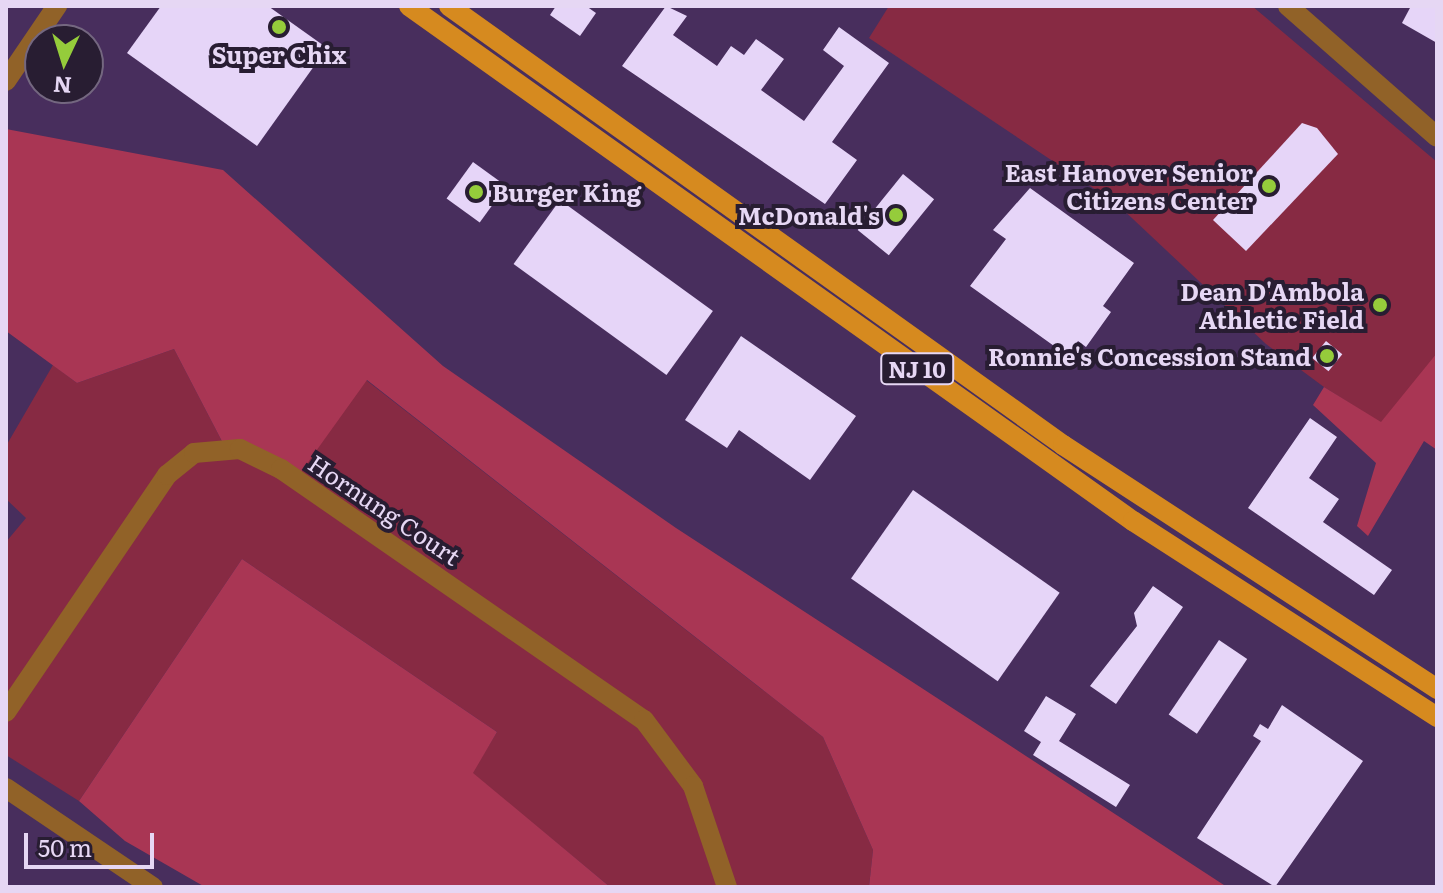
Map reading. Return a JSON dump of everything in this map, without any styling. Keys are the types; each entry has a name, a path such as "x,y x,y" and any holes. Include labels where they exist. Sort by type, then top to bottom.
{"main road":[{"name":"NJ 10","path":"409,6 1142,528 1437,717"},
{"name":"NJ 10","path":"449,6 1063,445 1437,689"}],"street":[{"path":"6,81 57,6"},
{"path":"1288,6 1434,128"},
{"name":"Hornung Court","path":"6,712 167,475 194,453 240,449 294,478 644,720 693,786 727,887"},
{"path":"6,788 153,887"}],"shaded area":[{"path":"889,6 1252,6 1437,162 1437,356 1381,423 1324,387 1266,344 1117,204 869,38"},
{"path":"6,129 223,170 443,366 676,528 1227,887 869,887 873,850 823,737 367,380 296,479 226,449 174,349 77,383 6,331"},
{"path":"174,349 226,449 366,380 823,737 873,850 869,887 610,887 472,773 497,732 242,559 79,801 6,755 6,542 26,518 6,499 6,446 53,365 77,383"},
{"path":"1437,353 1437,450 1424,441 1368,536 1357,526 1376,463 1313,405 1324,387 1381,422"},
{"path":"242,559 497,732 473,773 610,887 205,887 125,841 79,801"}],"building":[{"path":"161,6 268,6 327,48 257,146 127,53"},
{"path":"556,6 586,6 596,13 580,36 550,15"},
{"path":"666,6 687,16 673,35 717,66 731,46 744,55 756,39 784,59 761,90 804,121 844,66 823,50 839,27 889,63 832,142 857,160 825,204 622,66"},
{"path":"1411,6 1437,6 1437,43 1402,23"},
{"name":"East Hanover Senior Citizens Center","path":"1302,123 1317,128 1338,154 1246,251 1213,220"},
{"name":"Burger King","path":"473,162 506,186 480,223 447,198"},
{"name":"McDonald's","path":"903,174 934,199 889,255 858,230"},
{"path":"1030,188 1134,263 1103,306 1111,312 1086,347 1078,341 1068,356 970,286 1006,239 993,230"},
{"path":"560,200 713,311 666,375 514,264"},
{"path":"741,336 856,416 810,480 739,430 727,448 685,420"},
{"name":"Ronnie's Concession Stand","path":"1326,341 1342,354 1328,371 1312,358"},
{"path":"1310,418 1337,437 1309,478 1339,499 1323,522 1392,570 1374,595 1248,508"},
{"path":"913,490 1060,593 998,681 851,578"},
{"path":"1153,586 1183,607 1116,704 1090,686 1137,626 1134,613"},
{"path":"1219,640 1247,659 1197,734 1169,715"},
{"path":"1046,696 1076,714 1059,741 1130,785 1116,807 1033,755 1041,742 1024,731"},
{"path":"1282,705 1363,761 1275,887 1197,838 1261,741 1253,736 1260,724 1268,729"}],"place":[{"name":"Super Chix","path":"279,27"},
{"name":"East Hanover Senior Citizens Center","path":"1269,186"},
{"name":"Burger King","path":"476,192"},
{"name":"McDonald's","path":"896,215"},
{"name":"Dean D'Ambola Athletic Field","path":"1380,305"},
{"name":"Ronnie's Concession Stand","path":"1327,356"}]}
